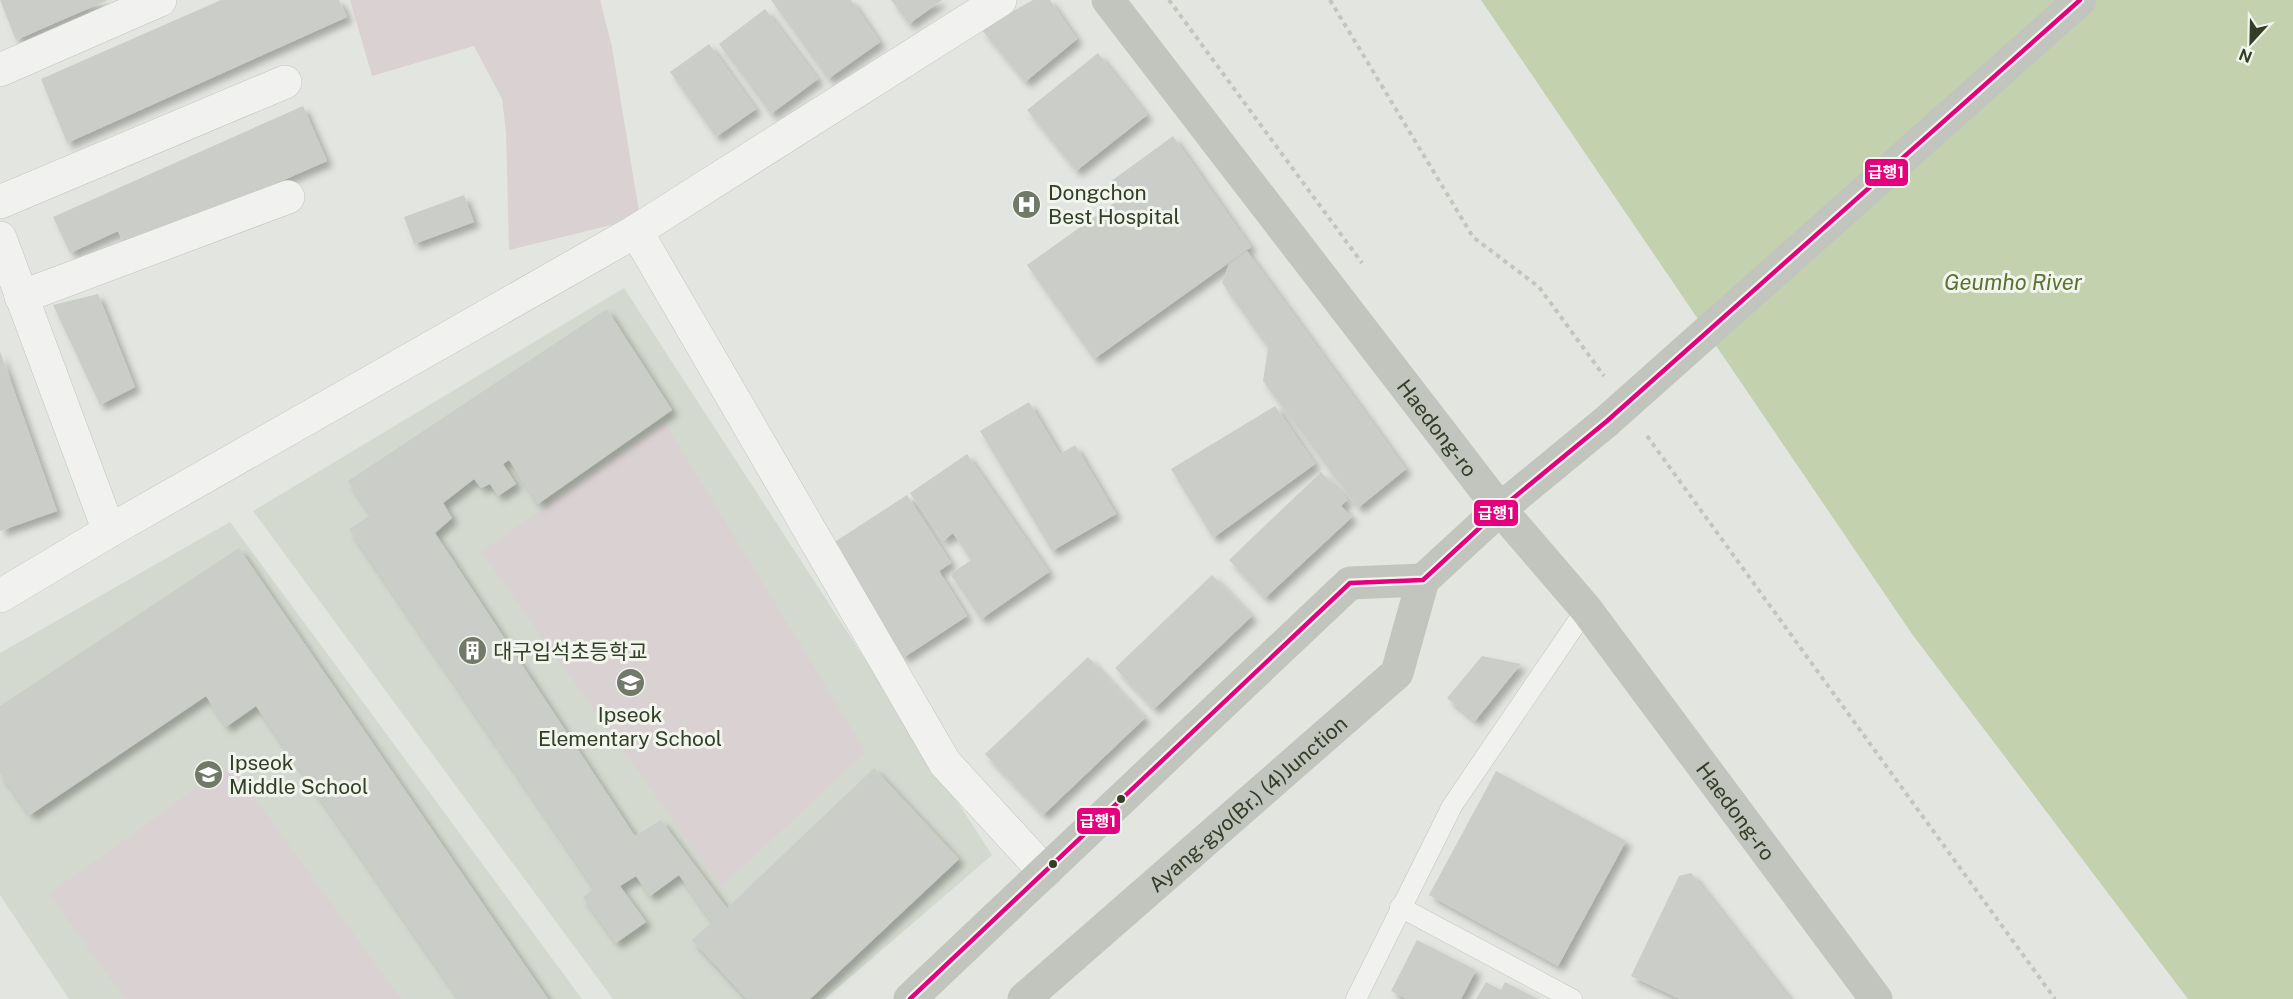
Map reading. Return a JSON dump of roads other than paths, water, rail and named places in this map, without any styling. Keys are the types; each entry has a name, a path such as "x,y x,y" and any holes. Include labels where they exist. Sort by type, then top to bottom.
{"main road":[{"name":"Haedong-ro","path":"1108,0 1500,509 1586,609 1876,999"},
{"path":"910,999 1350,583 1424,580 1500,509 1607,421 2080,0"},
{"name":"Ayang-gyo(Br.) (4)Junction","path":"1024,999 1397,673 1424,580"}],"street":[{"path":"0,70 160,0"},
{"path":"0,596 109,531 636,231 999,0"},
{"path":"0,202 285,82"},
{"path":"21,297 288,197"},
{"path":"636,231 945,763 1045,872"},
{"path":"0,238 109,531"}],"lane":[{"path":"1356,999 1452,806 1586,609"},
{"path":"1400,907 1572,999"}],"water":[{"name":"Geumho River","path":"1481,0 2293,0 2293,999 2188,999 1912,634"}],"place":[{"name":"Dongchon Best Hospital","path":"1027,204"},
{"name":"대구입석초등학교","path":"472,651"},
{"name":"Ipseok Elementary School","path":"630,683"},
{"name":"Ipseok Middle School","path":"208,774"}]}
